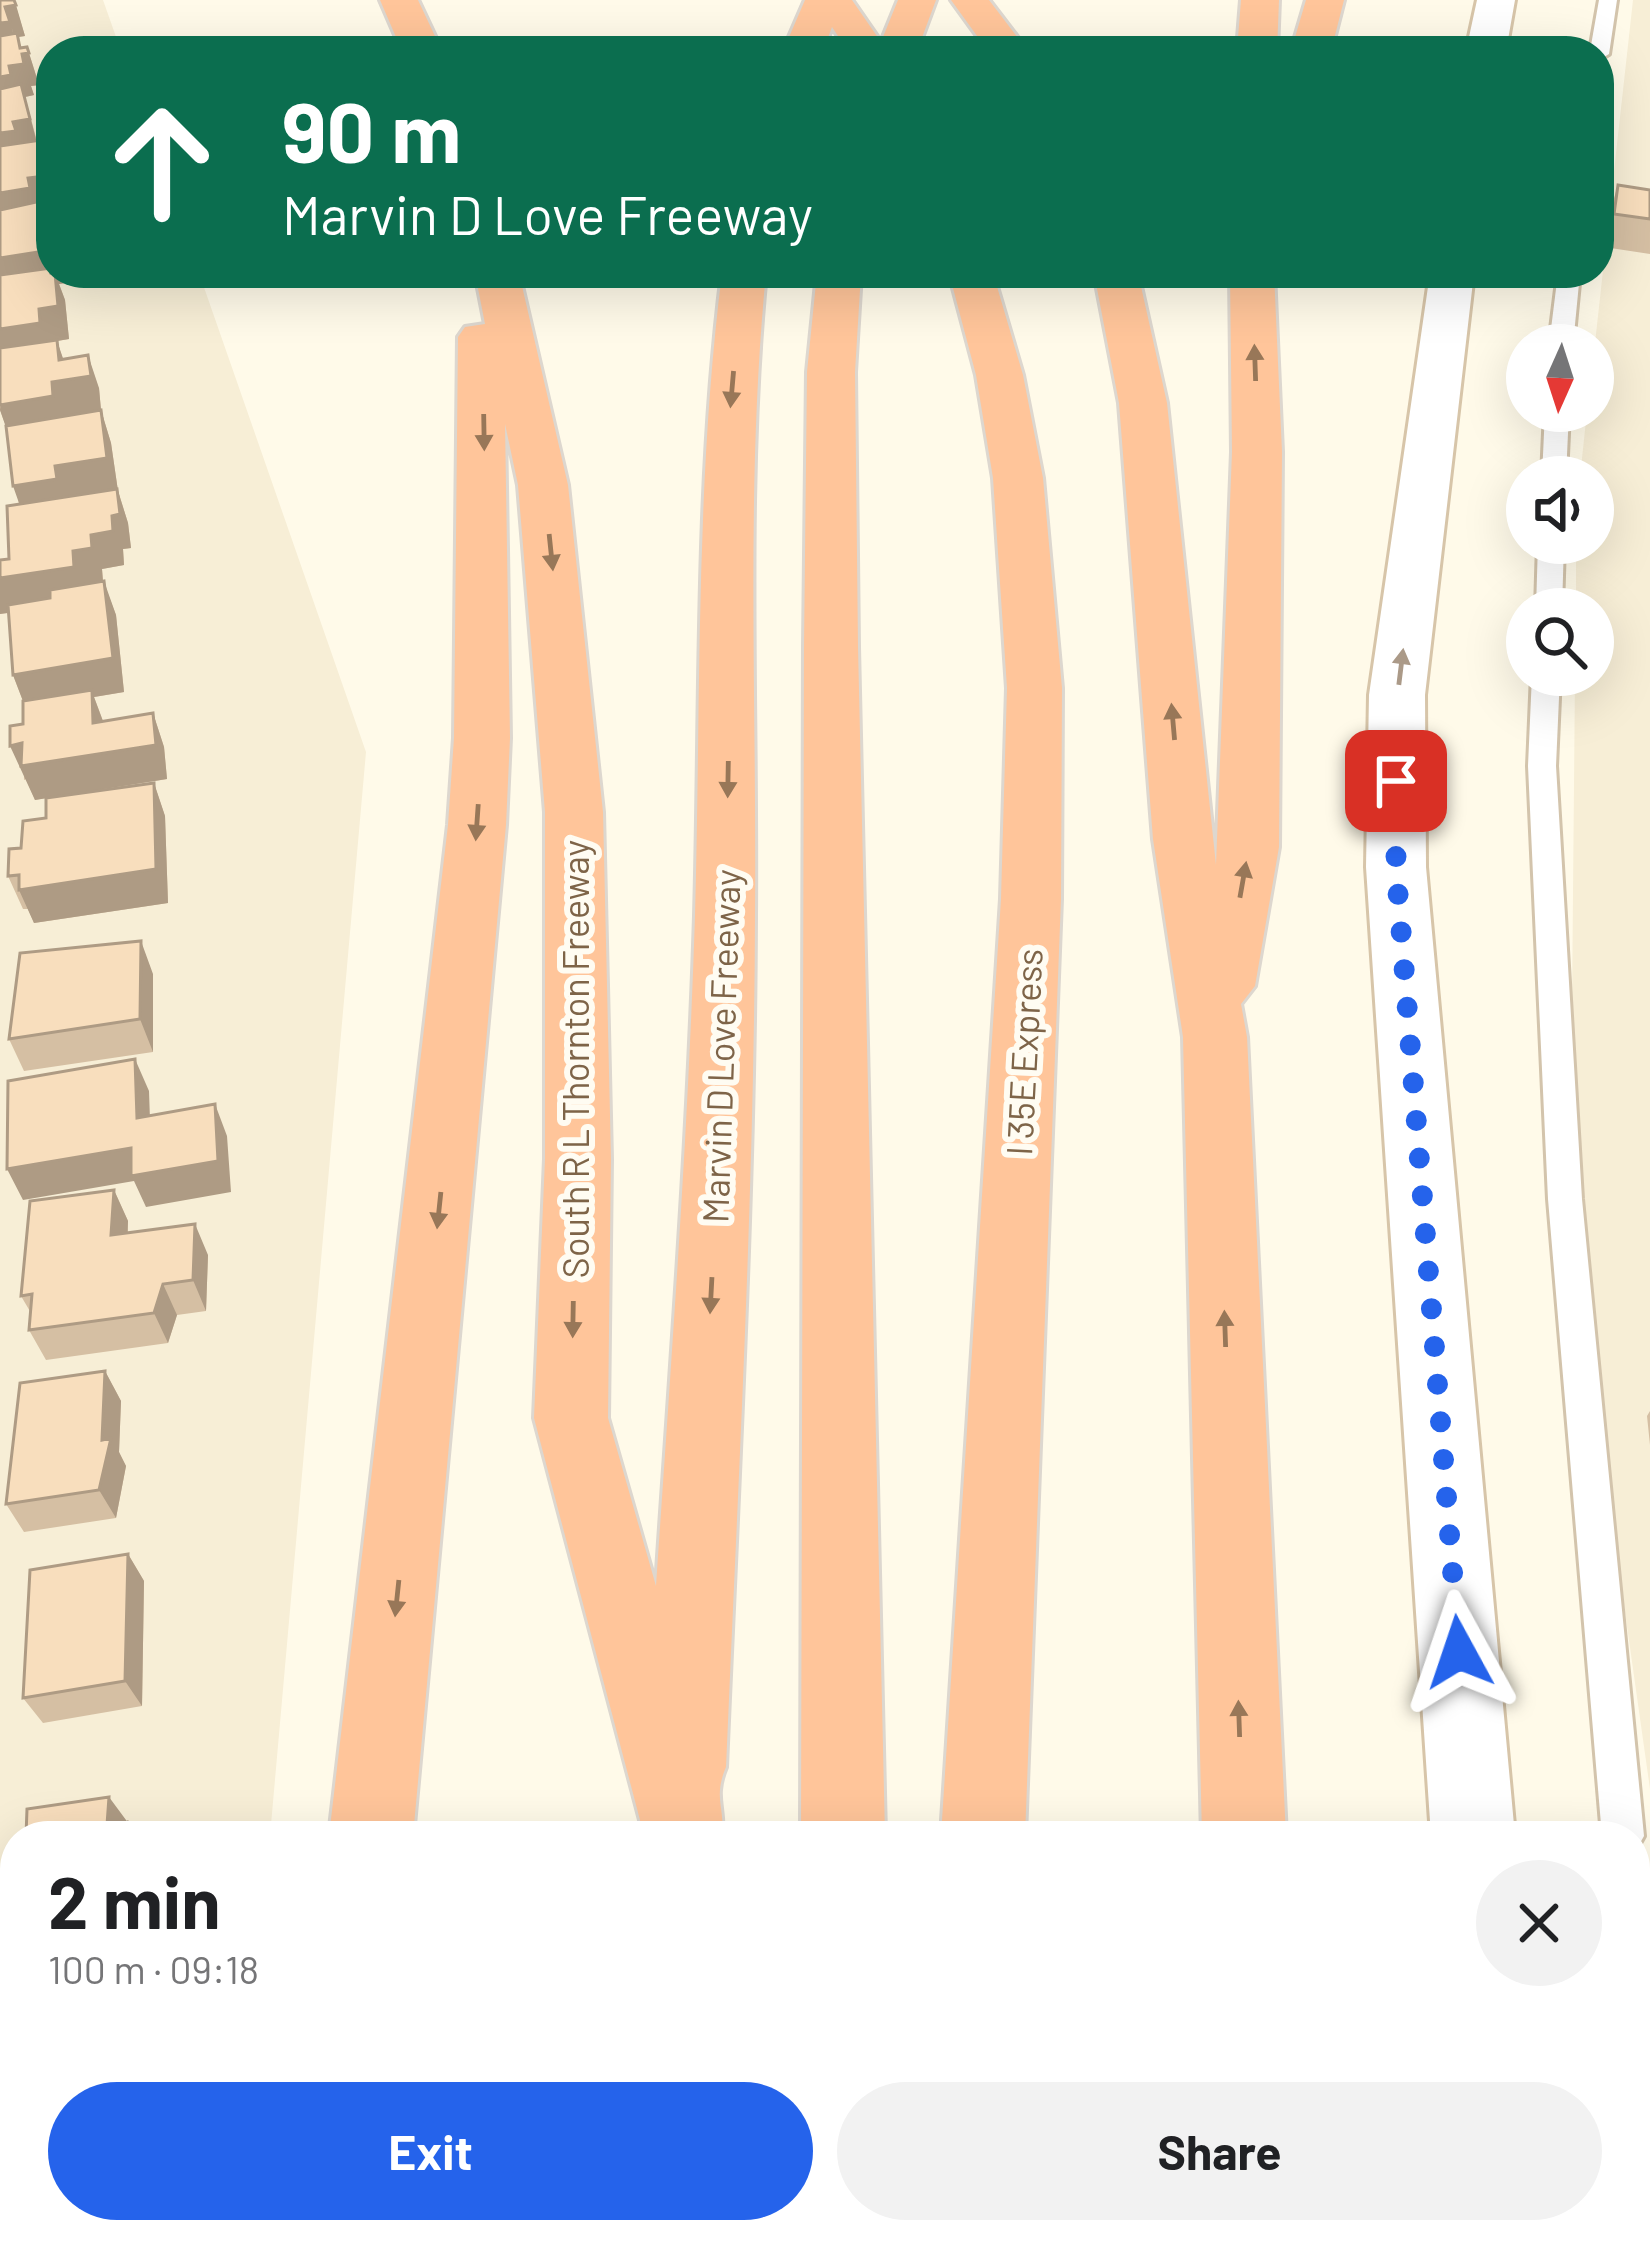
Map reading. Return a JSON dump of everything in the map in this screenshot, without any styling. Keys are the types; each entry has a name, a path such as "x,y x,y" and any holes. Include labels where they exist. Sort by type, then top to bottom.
{"highway":[{"path":"811,36 829,0 857,36"},
{"path":"903,36 917,0"},
{"path":"970,0 997,36"},
{"path":"1258,36 1260,0"},
{"path":"1315,36 1325,0"},
{"path":"373,1821 477,825 484,432 479,288"},
{"name":"South R L Thornton Freeway","path":"500,288 544,485 574,812 578,1159 571,1418 679,1821"},
{"name":"Marvin D Love Freeway","path":"681,1821 722,1098 728,739 723,495 743,288"},
{"path":"838,288 831,372 831,647 843,1821"},
{"name":"I 35E Express","path":"975,288 1008,406 1023,504 1034,681 1032,875 983,1821"},
{"path":"1119,288 1143,403 1182,839 1215,1036 1243,1821"},
{"path":"1215,1036 1249,847 1258,452 1253,288"}],"street":[{"path":"1489,36 1496,0"},
{"path":"1450,288 1397,695 1396,868 1472,1821"}],"lane":[{"path":"1602,36 1608,0"},
{"path":"1563,324 1567,288"},
{"path":"1545,696 1542,766 1565,1198 1622,1821"}],"shaded area":[{"path":"0,0 103,0 116,36 36,36 36,288 204,288 366,752 271,1821 0,1821"},
{"path":"1633,0 1650,0 1650,1789 1570,1223 1575,696 1614,696 1614,588 1576,588 1576,564 1614,564 1614,456 1582,456 1585,432 1614,432 1614,324 1597,324 1601,288 1614,288 1614,171"}],"building":[{"path":"0,0 14,0 16,5 5,7 10,22 0,23"},
{"path":"17,33 20,48 27,47 29,53 22,54 24,64 9,66 11,75 0,77 0,36"},
{"path":"21,84 30,119 13,122 16,131 0,133 0,89"},
{"path":"36,141 36,177 28,178 30,188 0,193 0,146"},
{"path":"1618,185 1650,190 1650,219 1614,214"},
{"path":"36,202 36,252 0,258 0,210"},
{"path":"36,270 36,288 56,288 58,306 39,309 40,323 0,329 0,275"},
{"path":"57,340 59,360 88,355 91,376 52,382 53,396 0,405 0,348"},
{"path":"101,410 107,458 55,466 57,479 13,486 6,426"},
{"path":"117,489 120,514 112,516 113,531 91,535 92,548 73,551 74,567 0,578 0,560 9,559 7,506"},
{"path":"104,581 113,658 13,675 8,605 50,598 50,590"},
{"path":"92,690 93,723 153,713 156,745 21,766 22,743 10,746 10,726 23,724 23,701"},
{"path":"154,783 156,869 19,890 19,875 8,876 9,849 21,848 23,821 46,818 46,798"},
{"path":"141,941 140,1019 9,1039 20,953"},
{"path":"135,1059 137,1118 215,1104 218,1161 131,1176 131,1148 7,1169 8,1081"},
{"path":"114,1190 111,1235 195,1224 193,1280 163,1284 154,1313 29,1330 32,1294 21,1296 30,1201"},
{"path":"105,1371 102,1440 111,1438 99,1490 6,1504 20,1383"},
{"path":"128,1554 125,1681 23,1698 30,1570"},
{"path":"109,1797 107,1821 27,1821 27,1809"}],"route":[{"path":"1396,781 1396,868 1459,1652"}]}
